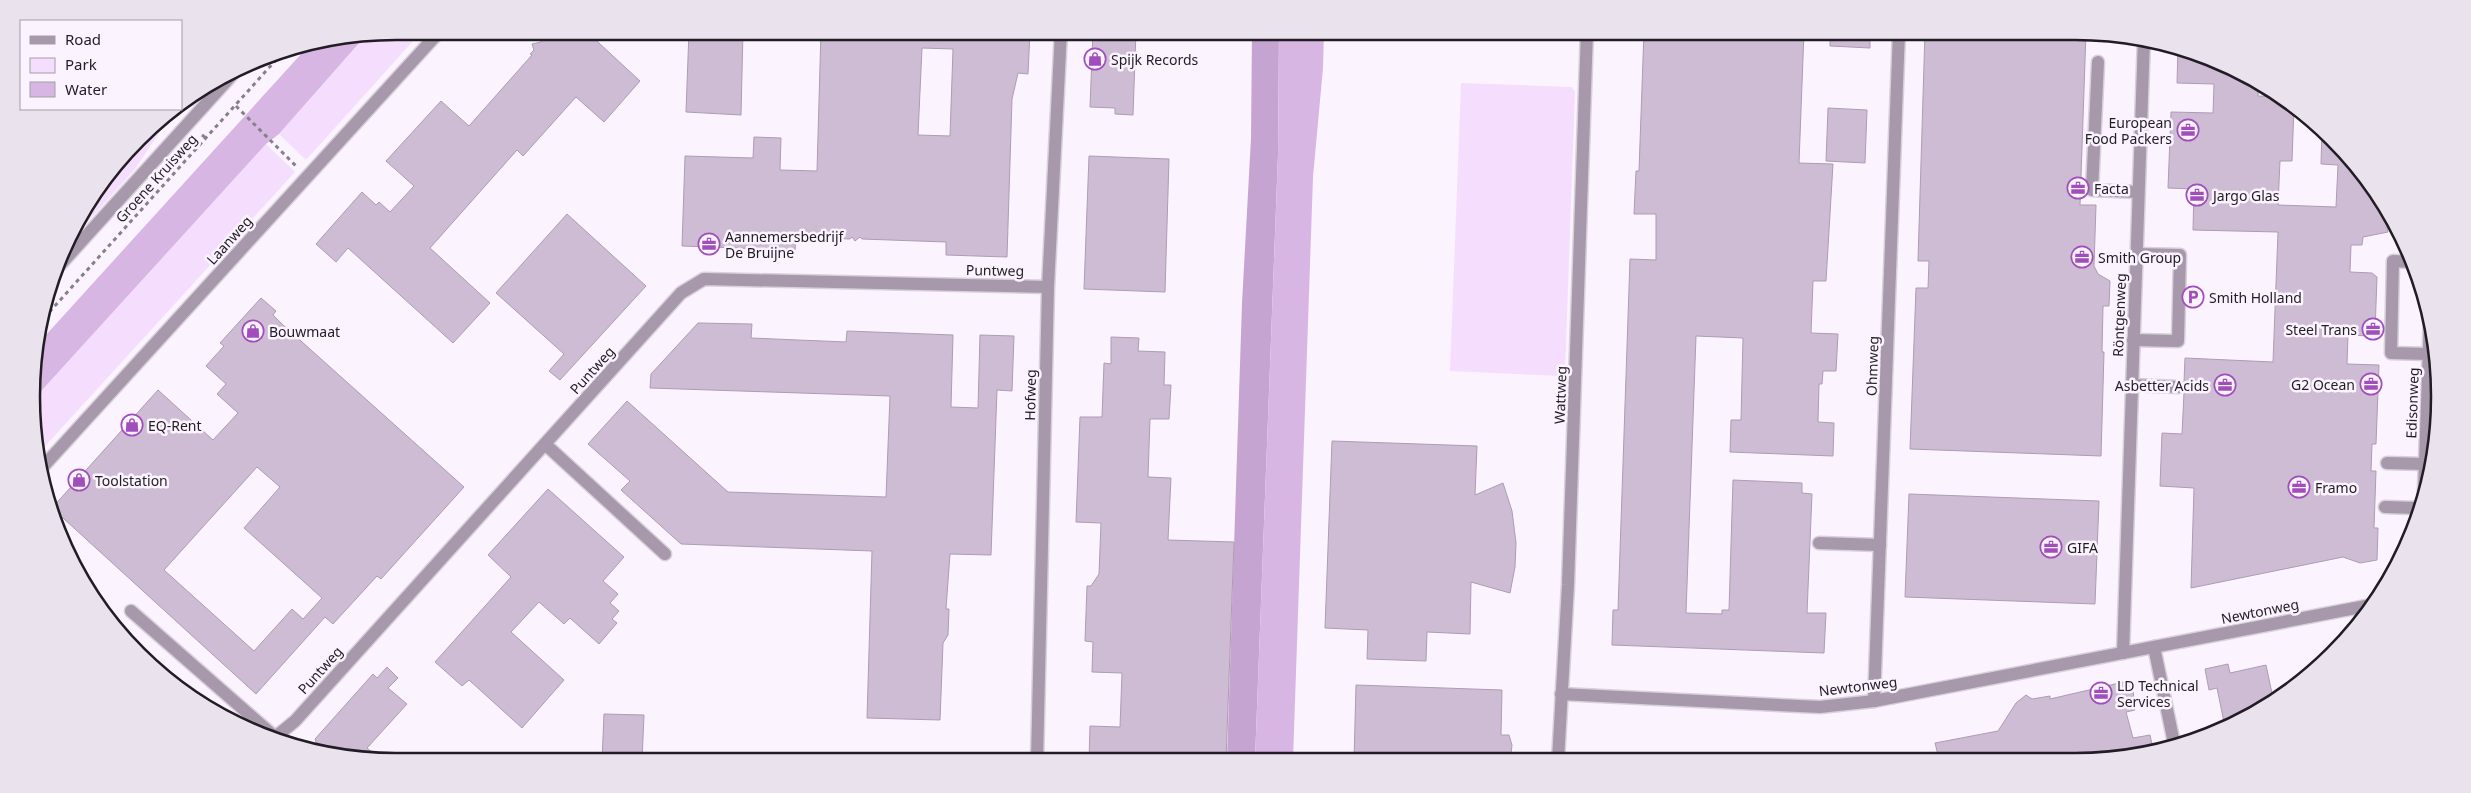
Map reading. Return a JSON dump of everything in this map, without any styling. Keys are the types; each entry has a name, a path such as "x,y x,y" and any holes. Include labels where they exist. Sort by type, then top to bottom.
{"street":[{"name":"Laanweg","path":"46,463 432,40"},
{"name":"Hofweg","path":"1036,753 1048,287 1061,40"},
{"name":"Wattweg","path":"1558,753 1568,585 1587,40"},
{"name":"Ohmweg","path":"1874,701 1899,40"},
{"name":"Röntgenweg","path":"2123,653 2144,47"},
{"path":"2098,62 2092,190 2138,192"},
{"path":"70,254 222,86"},
{"path":"2133,340 2178,341 2180,255 2136,254"},
{"path":"2405,262 2394,261 2391,354 2428,354"},
{"name":"Puntweg","path":"280,733 295,721 681,292 704,279 1048,287"},
{"path":"2132,386 2178,387"},
{"path":"545,444 665,554"},
{"path":"2387,463 2424,464"},
{"path":"2385,507 2413,508"},
{"path":"1818,543 1880,546"},
{"name":"Newtonweg","path":"1561,694 1820,707 1874,701 2362,607"},
{"path":"131,612 261,726"},
{"path":"2154,647 2173,739"}],"path":[{"name":"Groene Kruisweg","path":"51,311 275,62"},
{"path":"236,106 307,177"},
{"path":"202,135 206,138"}],"green space":[{"path":"414,40 306,160 279,134 360,42"},
{"path":"1461,83 1571,87 1575,91 1565,372 1557,376 1450,371"},
{"path":"165,125 135,169 84,226 100,198 128,161"},
{"path":"266,144 295,172 44,448 40,392"}],"shaded area":[{"path":"1252,40 1279,40 1278,155 1255,753 1227,753 1242,303 1251,138"}],"water":[{"path":"1279,40 1324,40 1313,177 1293,753 1255,753 1278,155"},
{"path":"360,42 279,134 266,144 40,392 46,335 302,52"}],"building":[{"path":"543,40 596,40 640,81 604,122 576,97 523,156 517,150 430,248 490,303 453,343 348,248 336,262 316,244 362,192 376,205 379,202 390,212 414,186 386,161 441,101 469,126 532,55 530,54 534,50 532,44"},
{"path":"689,40 743,40 741,115 686,112"},
{"path":"821,40 1030,40 1028,74 1018,73 1012,99 1007,257 946,255 946,242 862,239 860,237 855,241 852,237 850,239 796,237 795,250 682,246 685,156 753,158 754,137 781,138 780,170 817,171","holes":["922,48 953,49 950,136 918,135"]},
{"path":"1093,40 1136,40 1133,115 1115,114 1115,108 1090,107"},
{"path":"1644,40 1804,40 1799,163 1833,164 1826,281 1813,281 1811,333 1838,334 1836,371 1823,371 1822,384 1819,384 1818,422 1834,423 1833,456 1730,452 1731,420 1741,420 1743,338 1696,336 1686,613 1722,614 1722,610 1729,610 1733,480 1802,483 1802,493 1812,494 1807,613 1826,613 1824,653 1612,645 1613,610 1618,610 1630,259 1656,260 1656,214 1634,214 1636,171 1639,171"},
{"path":"1830,40 1870,40 1870,48 1830,46"},
{"path":"1925,40 2086,40 2080,205 2096,205 2094,266 2098,274 2110,281 2109,306 2103,306 2102,352 2104,352 2101,456 1910,449 1916,288 1928,288 1929,261 1918,261"},
{"path":"2178,55 2211,67 2232,77 2258,91 2258,96 2267,96 2294,115 2292,161 2280,161 2278,205 2336,207 2338,165 2321,164 2322,139 2357,179 2386,225 2388,232 2363,237 2362,245 2351,245 2350,272 2372,273 2377,277 2375,332 2370,336 2348,335 2347,364 2379,365 2376,444 2372,444 2371,471 2376,471 2374,528 2378,528 2377,560 2360,563 2343,557 2191,588 2194,488 2160,486 2162,433 2182,434 2186,387 2184,382 2185,358 2273,362 2278,232 2193,230 2194,189 2168,188 2171,112 2213,113 2214,84 2177,83"},
{"path":"1828,108 1867,110 1865,163 1826,161"},
{"path":"1089,156 1169,159 1165,292 1084,289"},
{"path":"567,214 646,286 560,380 549,371 564,354 496,293"},
{"path":"261,298 276,311 273,315 282,324 464,487 381,579 377,576 333,624 325,617 256,694 61,516 56,503 158,390 213,440 238,413 217,394 226,384 206,366 224,346 220,343","holes":["257,467 280,487 244,528 322,598 303,619 292,609 254,651 164,570"]},
{"path":"698,323 752,324 751,338 846,342 847,331 953,335 951,407 978,408 980,335 1014,336 1012,391 997,390 991,555 950,554 946,609 949,609 948,635 943,643 940,720 867,718 872,551 681,544 621,490 630,481 588,444 627,401 728,492 886,497 890,396 650,388 651,374"},
{"path":"1111,337 1139,338 1138,351 1165,352 1164,385 1171,385 1169,419 1150,419 1148,477 1171,478 1168,540 1234,542 1226,753 1089,753 1090,726 1120,727 1122,673 1092,672 1093,642 1085,641 1087,586 1091,586 1099,574 1101,523 1076,522 1080,417 1102,417 1104,363 1111,364"},
{"path":"1332,441 1477,446 1475,495 1503,483 1512,511 1516,543 1515,567 1510,593 1471,582 1470,634 1427,632 1426,661 1367,659 1368,630 1325,628"},
{"path":"548,489 624,557 603,581 618,594 610,603 619,611 612,619 617,623 599,644 570,618 564,624 539,602 511,632 564,680 522,728 469,680 462,686 435,662 511,577 488,555"},
{"path":"1909,494 2099,501 2095,604 1905,597"},
{"path":"2228,664 2230,673 2266,665 2272,694 2224,720 2217,688 2209,690 2205,669"},
{"path":"387,667 398,678 388,688 407,704 367,748 372,752 317,744 315,739 373,674 377,678"},
{"path":"2132,680 2135,710 2126,712 2133,738 2150,735 2152,744 2121,750 2074,753 1938,753 1935,743 1998,731 2016,703 2026,695 2032,699 2050,696 2050,699"},
{"path":"1356,685 1502,690 1501,735 1509,735 1512,745 1511,753 1354,753"},
{"path":"604,714 644,715 642,753 602,753"}],"place":[{"name":"Spijk Records","path":"1095,59"},
{"name":"European Food Packers","path":"2188,130"},
{"name":"Facta","path":"2078,188"},
{"name":"Jargo Glas","path":"2197,195"},
{"name":"Aannemersbedrijf De Bruijne","path":"709,244"},
{"name":"Smith Group","path":"2082,257"},
{"name":"Smith Holland","path":"2193,297"},
{"name":"Steel Trans","path":"2373,329"},
{"name":"Bouwmaat","path":"253,331"},
{"name":"G2 Ocean","path":"2371,384"},
{"name":"Asbetter Acids","path":"2225,385"},
{"name":"EQ-Rent","path":"132,425"},
{"name":"Toolstation","path":"79,480"},
{"name":"Framo","path":"2299,487"},
{"name":"GIFA","path":"2051,547"},
{"name":"LD Technical Services","path":"2101,693"}]}
